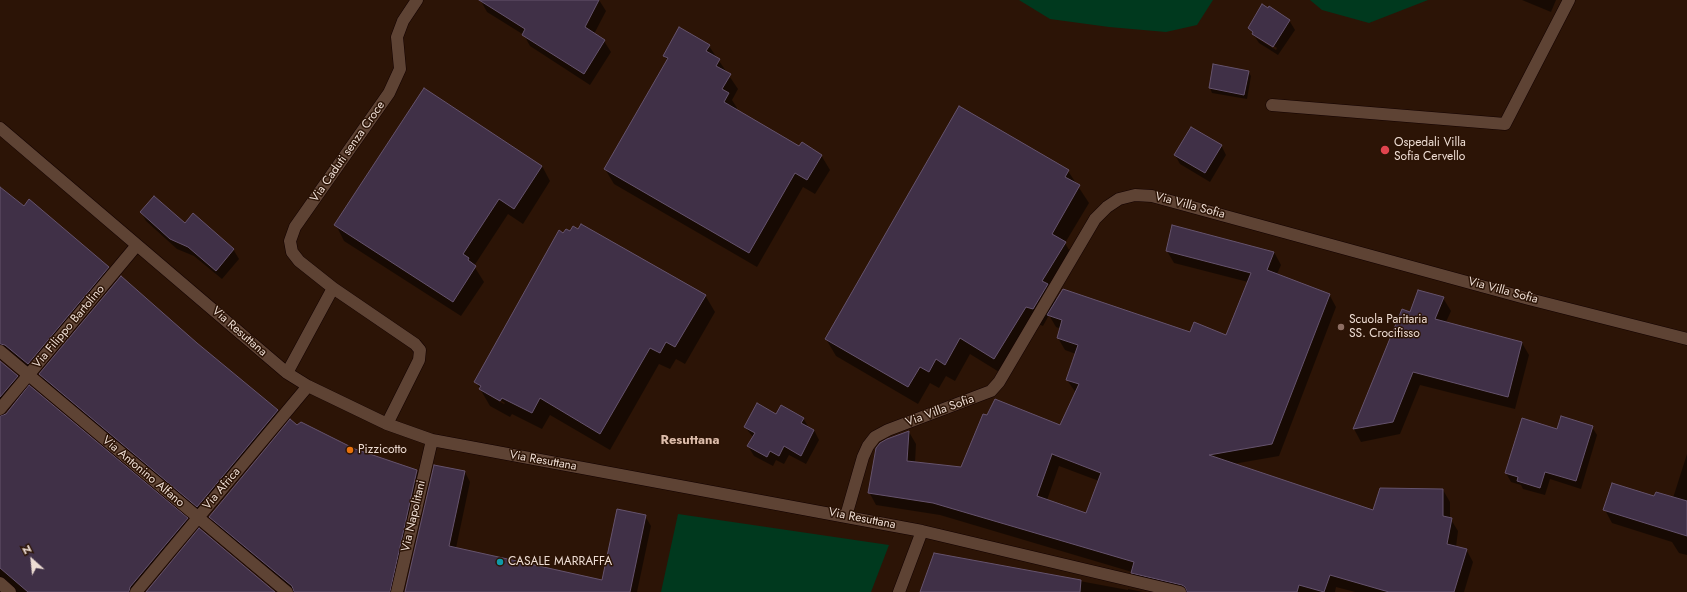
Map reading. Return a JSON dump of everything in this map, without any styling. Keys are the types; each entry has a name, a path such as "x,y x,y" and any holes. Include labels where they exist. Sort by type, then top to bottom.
{"street":[{"name":"Via Caduti senza Croce","path":"387,424 420,360 420,350 414,344 333,288 299,261 292,252 290,241 295,227 389,93 400,69 397,37 403,21 417,0"},
{"path":"1272,104 1505,124 1569,0"},
{"name":"Via Resuttana","path":"0,128 287,373 308,386 387,424 432,440 922,531 1180,592"},
{"name":"Via Villa Sofia","path":"846,516 863,457 868,446 875,437 888,430 991,391 999,382 1095,219 1120,199 1135,195 1152,196 1687,339"},
{"name":"Via Filippo Bartolino","path":"0,409 137,245"},
{"path":"287,373 333,288"},
{"name":"Via Antonino Alfano","path":"0,351 287,592"},
{"name":"Via Africa","path":"136,592 308,386"},
{"name":"Via Napolitani","path":"397,592 432,440"},
{"path":"899,592 922,531"},
{"path":"0,583 10,592"}],"green space":[{"path":"1019,0 1213,0 1197,25 1166,32 1109,27 1050,19"},
{"path":"1310,0 1428,0 1369,23 1322,10"},
{"path":"678,514 889,545 871,592 661,592"}],"building":[{"path":"479,0 599,0 585,27 605,40 584,74 522,35 525,29"},
{"path":"1262,4 1268,8 1269,6 1290,20 1273,47 1252,34 1253,32 1248,28"},
{"path":"679,27 710,45 706,51 720,59 716,66 731,74 722,89 729,93 724,102 799,146 802,142 822,155 807,180 795,173 749,253 604,169 668,58 663,56"},
{"path":"1213,64 1249,71 1244,95 1209,88"},
{"path":"424,88 542,166 514,209 499,199 463,254 476,266 453,302 334,225"},
{"path":"959,106 1069,170 1065,177 1080,185 1052,234 1066,242 1042,281 1048,284 1033,309 1026,307 994,359 960,338 945,365 936,359 929,372 920,367 908,387 825,339"},
{"path":"1191,127 1222,145 1205,173 1174,155"},
{"path":"0,187 24,206 29,199 109,267 28,364 5,345 0,344"},
{"path":"154,196 185,223 193,213 234,249 216,271 188,247 170,239 140,212"},
{"path":"581,224 706,295 675,347 666,342 660,353 650,348 600,434 540,398 532,413 502,398 500,401 479,389 481,386 474,382 559,230 563,233 566,229 570,231 573,226 578,229"},
{"path":"1172,225 1274,252 1267,270 1330,294 1272,444 1209,455 1373,510 1380,488 1443,489 1443,516 1452,518 1447,544 1467,549 1454,592 1389,592 1330,575 1324,592 1299,585 1297,592 1187,592 1185,587 1182,585 1131,573 1134,562 933,503 868,493 876,448 880,443 887,439 909,431 907,461 961,467 983,414 987,415 995,399 1060,425 1079,384 1066,380 1078,345 1057,338 1062,320 1047,315 1063,289 1190,332 1194,322 1226,335 1251,273 1166,251","holes":["1052,454 1101,473 1086,513 1037,496"]},
{"path":"121,276 197,343 278,410 197,507 39,374"},
{"path":"1418,290 1444,297 1435,319 1522,342 1508,397 1413,372 1393,422 1353,429 1402,309 1410,312"},
{"path":"0,361 18,376 0,397"},
{"path":"29,385 188,518 130,587 129,592 28,592 0,568 0,416 6,414"},
{"path":"757,403 776,414 781,405 804,418 801,423 814,430 801,456 784,446 779,456 770,451 767,457 747,446 755,433 744,427"},
{"path":"1561,416 1593,426 1576,481 1545,472 1540,488 1517,481 1518,477 1505,473 1522,418 1557,429"},
{"path":"290,419 297,425 301,422 355,449 417,470 390,592 294,592 292,586 209,517"},
{"path":"434,465 465,471 449,546 602,580 617,509 646,515 630,592 405,592"},
{"path":"1612,483 1654,496 1656,492 1687,501 1687,536 1603,510"},
{"path":"199,528 275,592 146,592"},
{"path":"934,553 1081,580 1080,592 920,592"}],"place":[{"name":"Ospedali Villa Sofia Cervello","path":"1385,150"},
{"name":"Scuola Paritaria SS. Crocifisso","path":"1341,327"},
{"name":"Pizzicotto","path":"350,450"},
{"name":"CASALE MARRAFFA","path":"500,562"}],"district":[{"name":"Resuttana","path":"690,441"}]}
